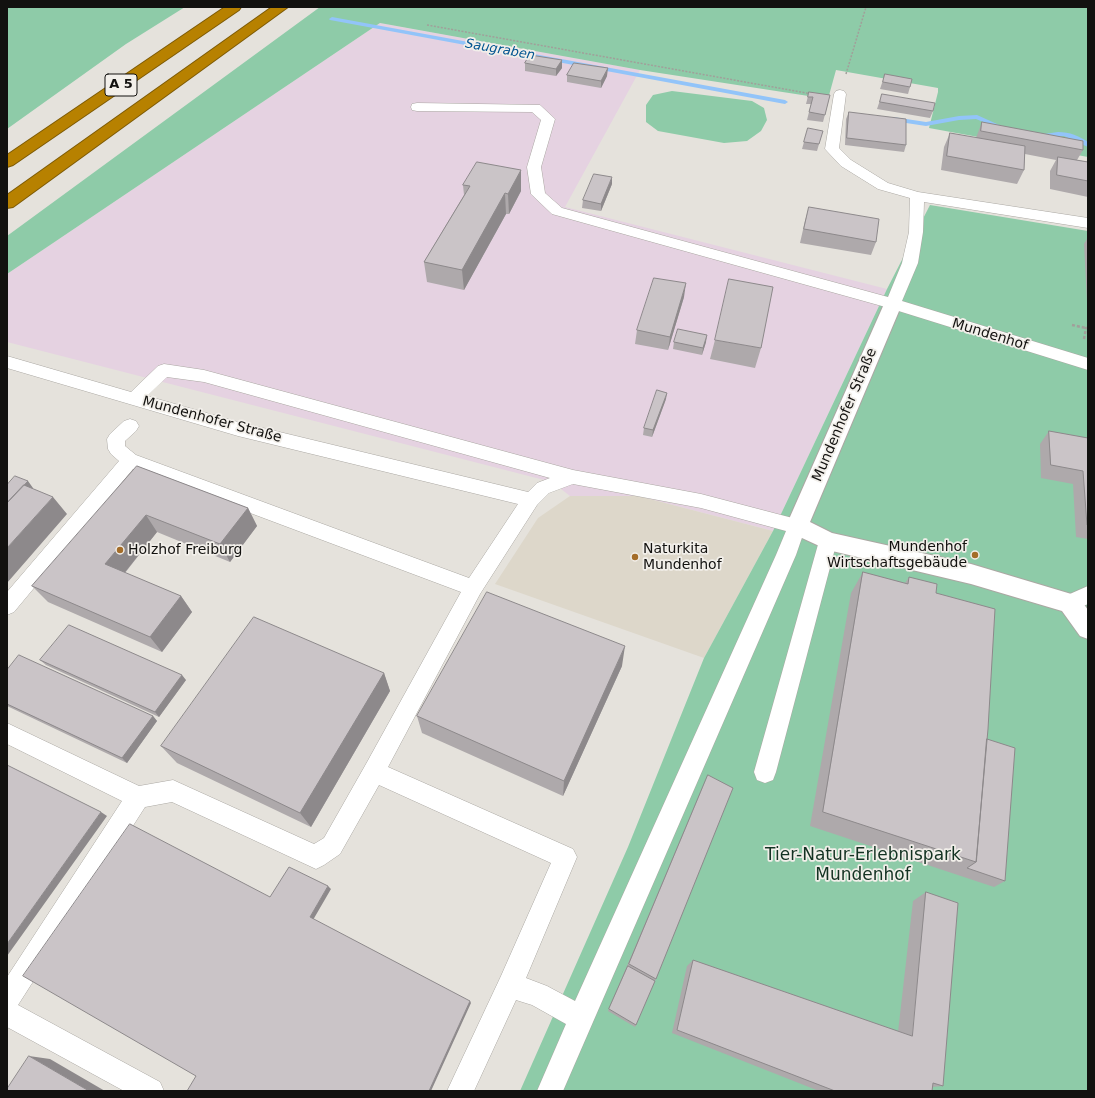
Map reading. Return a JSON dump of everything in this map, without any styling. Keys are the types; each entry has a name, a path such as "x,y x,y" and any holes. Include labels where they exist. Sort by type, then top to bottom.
{"highway":[{"name":"A 5","path":"7,162 234,7"},
{"name":"A 5","path":"7,203 280,7"}],"street":[{"name":"Mundenhofer Straße","path":"892,304 797,526 828,541 1079,599 1088,629"}],"lane":[{"path":"839,96 832,149 846,163 883,186 917,196 1088,223"},
{"name":"Mundenhof","path":"417,106 535,108 548,119 534,167 538,194 557,211 892,304 1088,364"},
{"path":"892,304 910,263 916,232 917,196"},
{"path":"7,362 134,399"},
{"name":"Mundenhofer Straße","path":"531,500 238,429 134,399 164,370 204,376 573,477 701,501 797,526"},
{"path":"130,426 116,439 117,449 130,460 472,588"},
{"path":"7,606 130,460"},
{"path":"7,733 138,797 173,792 316,857 332,846 374,772 472,588 531,500 543,488 573,477"},
{"path":"550,1091 783,562 797,526"},
{"path":"765,772 828,541"},
{"path":"374,772 565,856 510,985 460,1091"},
{"path":"7,999 138,797"},
{"path":"510,985 538,995 581,1018"},
{"path":"7,1013 151,1091"}],"path":[{"path":"427,25 839,96 866,7"},
{"path":"1072,325 1086,328"}],"shaded area":[{"path":"380,23 640,70 565,207 887,289 773,531 638,496 570,496 552,482 7,342 7,274"},
{"name":"Naturkita Mundenhof","path":"570,496 638,496 773,531 704,658 495,584 538,518"}],"green space":[{"path":"7,7 185,7 126,44 7,129"},
{"path":"320,7 1088,7 1088,157 929,128 938,88 836,70 828,99 640,70 380,23 7,274 7,236"},
{"path":"672,91 752,101 764,108 767,120 761,131 747,141 724,143 658,131 646,122 646,105 653,95"},
{"name":"Tier-Natur-Erlebnispark Mundenhof","path":"930,205 1088,231 1088,1091 520,1091 628,847 704,658 773,531 887,289"}],"building":[{"path":"530,55 562,60 556,69 525,63"},
{"path":"574,63 608,68 601,81 567,75"},
{"path":"885,74 912,79 910,87 883,82"},
{"path":"809,92 830,95 825,115 809,112 813,97 808,97"},
{"path":"882,94 935,103 933,111 880,102"},
{"path":"849,112 906,119 906,145 847,138"},
{"path":"982,122 1083,141 1083,150 981,131"},
{"path":"808,128 823,131 819,144 804,142"},
{"path":"950,133 1025,146 1024,170 947,156"},
{"path":"1058,157 1088,162 1088,181 1057,175"},
{"path":"477,162 521,170 508,194 505,193 462,270 424,262 470,186 463,185"},
{"path":"594,174 612,177 601,204 583,200"},
{"path":"809,207 879,219 876,242 804,229"},
{"path":"654,278 686,283 670,337 637,330"},
{"path":"729,279 773,287 761,348 715,340"},
{"path":"678,329 707,335 703,348 674,342"},
{"path":"657,390 667,393 653,430 644,428"},
{"path":"1049,431 1088,438 1088,525 1083,471 1051,465"},
{"path":"137,466 248,508 220,544 146,515 105,564 181,596 150,637 32,586"},
{"path":"15,476 28,481 7,503 7,485"},
{"path":"24,485 53,497 7,548 7,503"},
{"path":"863,572 908,584 909,577 937,584 936,593 995,609 988,729 976,862 823,812"},
{"path":"487,592 625,646 564,781 417,716"},
{"path":"254,617 384,673 300,813 161,746"},
{"path":"69,625 182,675 155,712 40,660"},
{"path":"19,655 153,716 122,758 7,704 7,670"},
{"path":"987,739 1015,748 1005,881 967,868 976,862"},
{"path":"7,765 101,812 7,944"},
{"path":"708,775 733,788 656,979 629,964"},
{"path":"130,824 270,897 289,867 328,886 310,917 470,1001 429,1091 187,1091 196,1076 23,976"},
{"path":"926,892 958,903 943,1086 933,1083 932,1091 835,1091 677,1030 693,960 912,1036"},
{"path":"628,966 655,981 636,1025 609,1009"},
{"path":"29,1056 89,1091 7,1091"}],"waterway":[{"name":"Saugraben","path":"332,19 785,102"},
{"name":"Saugraben","path":"893,119 926,124 959,118 977,117 1005,129"},
{"name":"Saugraben","path":"1037,137 1064,134 1074,137 1088,145"}],"place":[{"name":"Holzhof Freiburg","path":"120,550"},
{"name":"Mundenhof Wirtschaftsgebäude","path":"975,555"},
{"name":"Naturkita Mundenhof","path":"635,557"}]}
